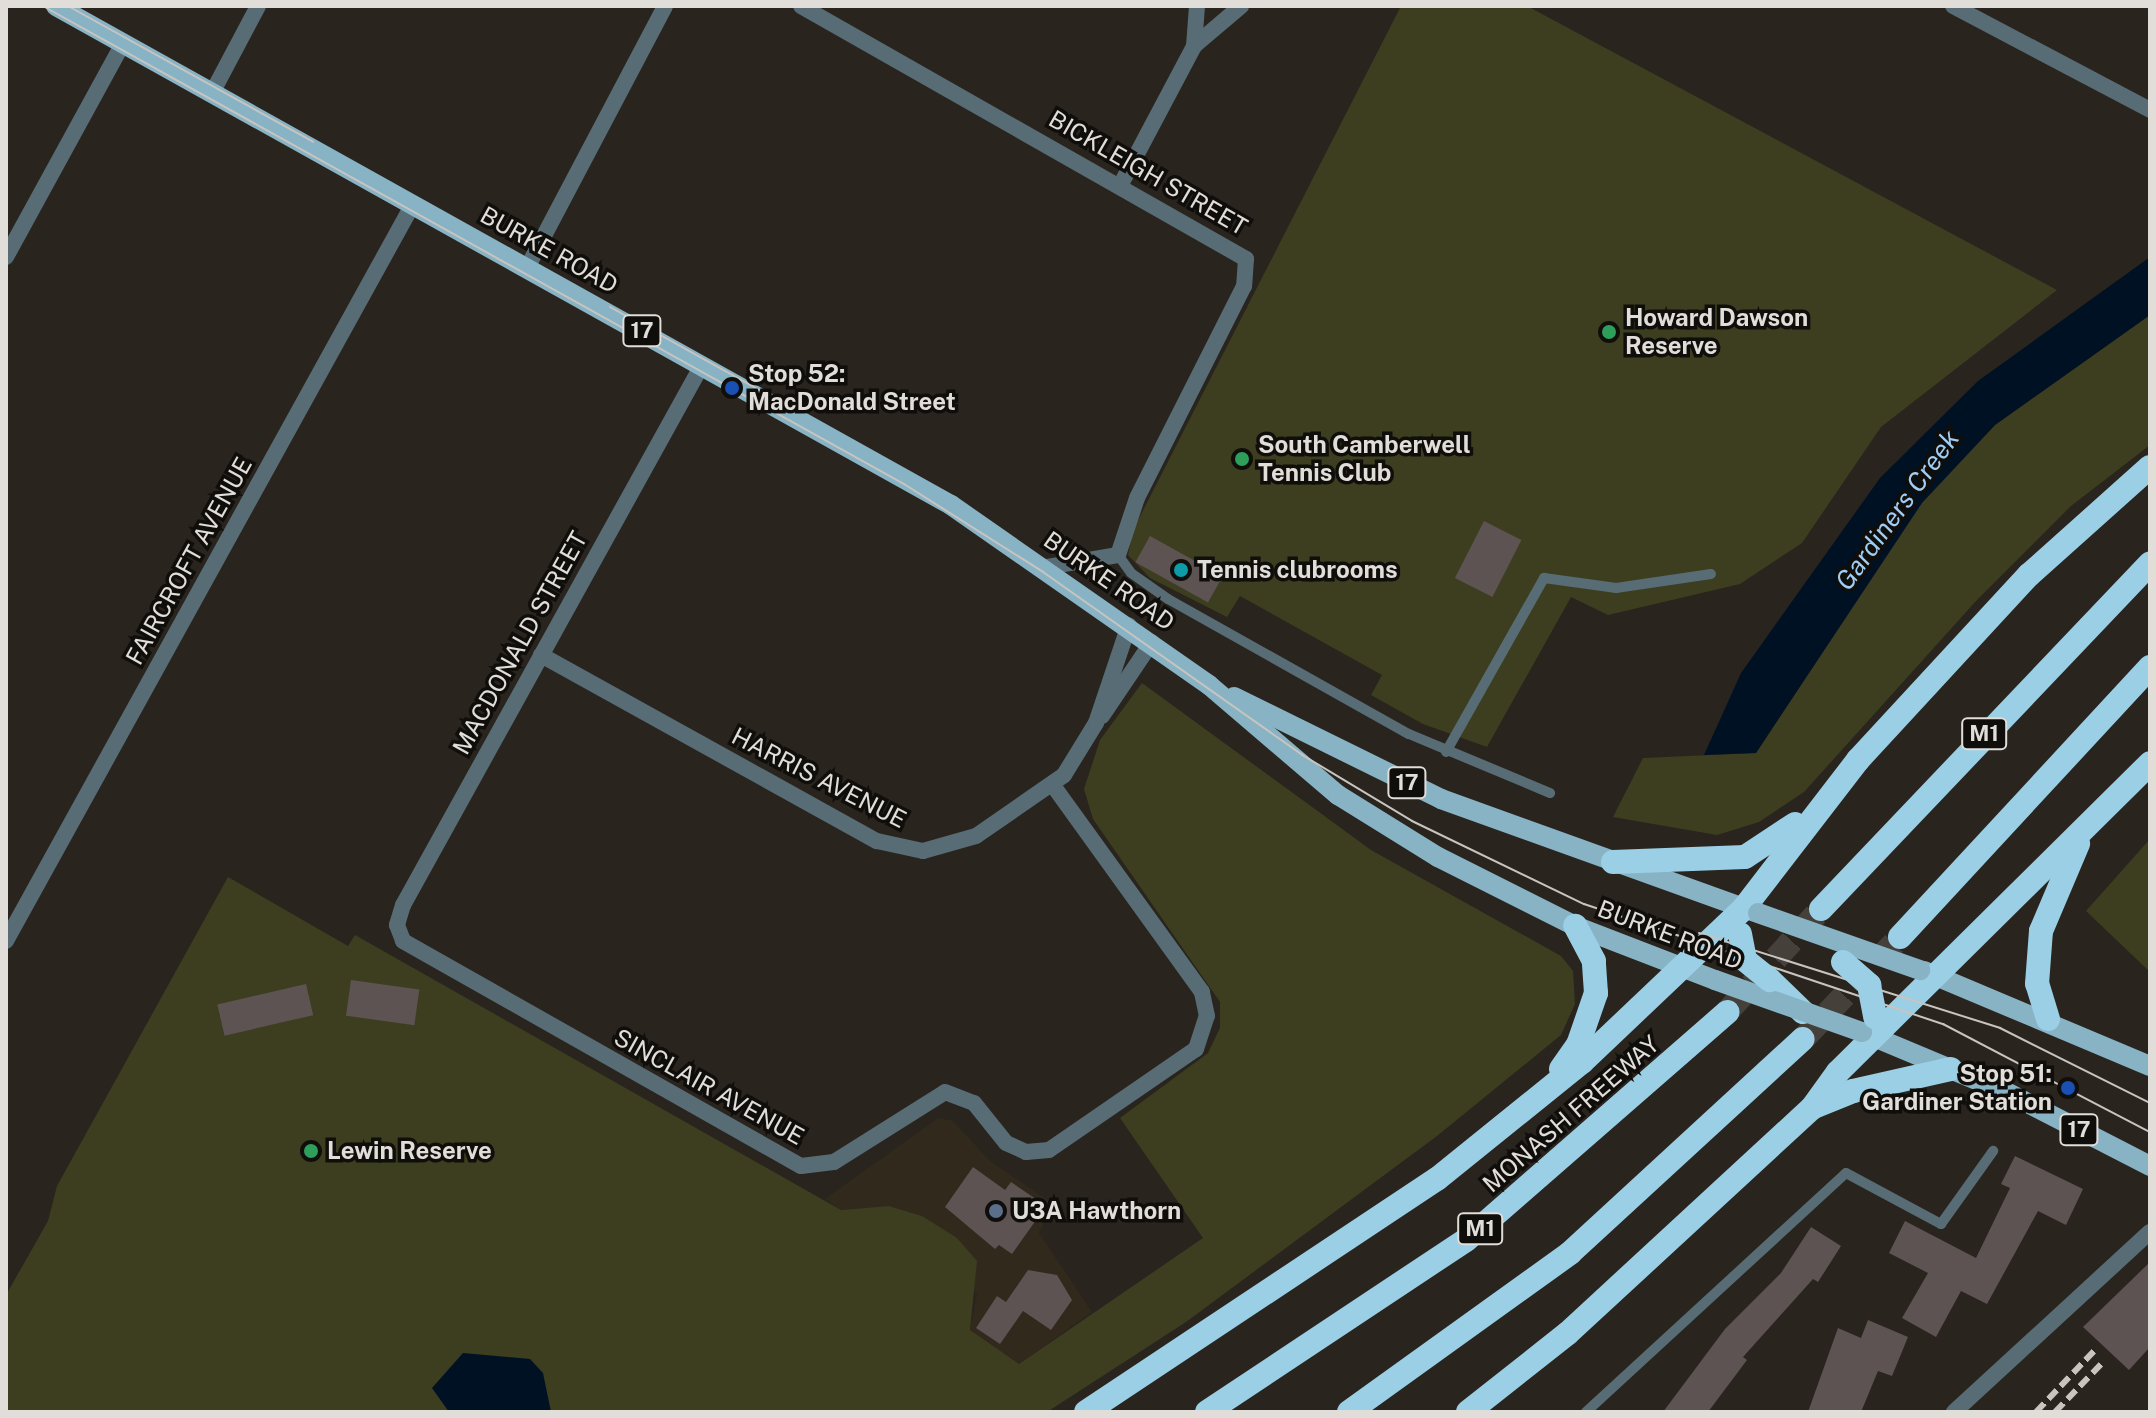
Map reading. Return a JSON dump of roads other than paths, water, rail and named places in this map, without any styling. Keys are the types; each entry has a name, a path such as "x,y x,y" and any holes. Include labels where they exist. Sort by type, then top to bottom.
{"highway":[{"path":"1613,862 1754,855 1787,832 2029,575 2150,467"},
{"name":"M1","path":"1821,909 2150,563"},
{"path":"1900,937 2150,667"},
{"path":"1086,1412 1437,1179 1541,1097 1689,971 1751,910 1858,760"},
{"path":"1468,1412 1568,1333 1812,1108 1870,1029 2150,763"},
{"path":"2048,1019 2037,984 2041,931 2054,888 2091,821"},
{"path":"1751,910 1740,934 1745,960 1803,1012"},
{"path":"1541,1097 1578,1045 1596,993 1594,961 1575,926"},
{"path":"1813,932 1867,981 1870,1029"},
{"name":"MONASH FREEWAY","path":"1207,1412 1466,1240 1727,1012"},
{"path":"1349,1412 1570,1253 1803,1039"},
{"path":"1812,1108 1853,1091 1951,1069"}],"main road":[{"name":"BURKE ROAD","path":"56,6 907,478 1046,567 1129,625 1209,685 1338,795 1462,870 1575,926 1689,971 1803,1012 1870,1029 2150,1166"},
{"name":"BURKE ROAD","path":"1209,685 1441,799 1928,973 2048,1019 2150,1066"}],"street":[{"path":"212,93 258,6"},
{"path":"527,268 665,6"},
{"name":"BICKLEIGH STREET","path":"801,6 1223,240 1248,266 1132,509 1118,555"},
{"path":"1194,46 1197,6"},
{"path":"1121,184 1194,46 1241,6"},
{"path":"1953,6 2150,110"},
{"path":"6,257 123,43"},
{"name":"FAIRCROFT AVENUE","path":"6,941 413,204"},
{"name":"MACDONALD STREET","path":"408,946 397,925 403,905 702,365"},
{"path":"1046,567 1118,555"},
{"name":"HARRIS AVENUE","path":"1096,723 1129,625"},
{"name":"HARRIS AVENUE","path":"541,655 891,847 923,851 958,844 1052,784 1152,642"},
{"name":"SINCLAIR AVENUE","path":"408,946 801,1166 834,1162 945,1092 974,1103 1006,1143 1026,1152 1049,1150 1196,1049 1207,1016 1202,992 1052,784"},
{"path":"1954,1412 2150,1232"}],"lane":[{"path":"1118,555 1131,573 1168,599 1446,752 1550,793"},
{"path":"1446,752 1544,578 1616,588 1711,574"},
{"path":"1586,1412 1846,1173 1941,1224 1993,1151"}],"water":[{"name":"Gardiners Creek","path":"2150,257 2150,315 1995,425 1922,503 1756,753 1704,755 1741,673 1880,478 1978,381"},
{"path":"463,1353 530,1359 543,1373 551,1412 449,1412 432,1388"}],"tunnel":[{"path":"1727,1012 1821,909"},
{"path":"1803,1039 1900,937"}],"tram line":[{"path":"43,6 904,484 1043,572 1304,756 1412,821 1584,904 1943,1024 2150,1132"},
{"path":"68,6 313,142"},
{"path":"610,307 799,412"},
{"path":"1699,933 2000,1028 2150,1103"}],"railway":[{"path":"2036,1412 2094,1351"},
{"path":"2055,1412 2104,1361"}],"place":[{"name":"Howard Dawson Reserve","path":"1609,332"},
{"name":"Stop 52: MacDonald Street","path":"732,388"},
{"name":"South Camberwell Tennis Club","path":"1242,459"},
{"name":"Tennis clubrooms","path":"1181,570"},
{"name":"Stop 51: Gardiner Station","path":"2068,1088"},
{"name":"Lewin Reserve","path":"311,1151"},
{"name":"U3A Hawthorn","path":"996,1211"}]}
